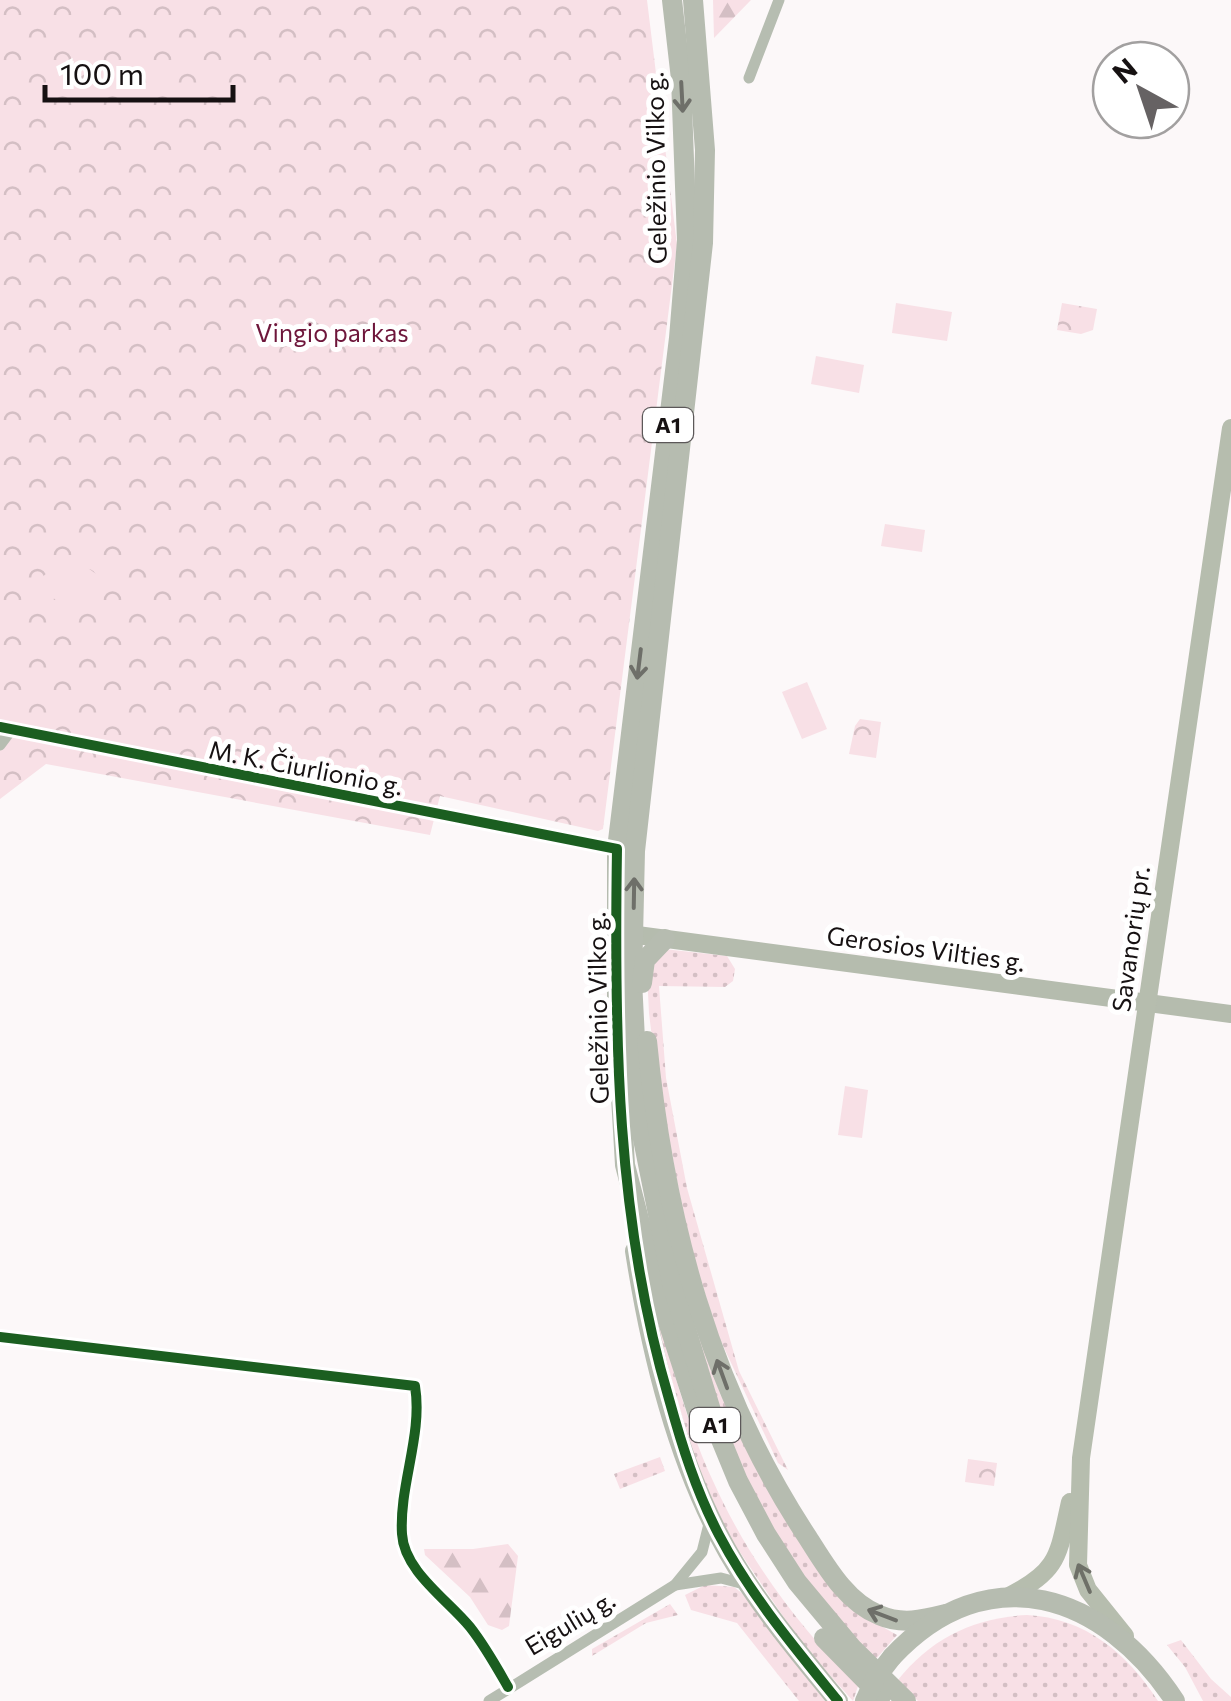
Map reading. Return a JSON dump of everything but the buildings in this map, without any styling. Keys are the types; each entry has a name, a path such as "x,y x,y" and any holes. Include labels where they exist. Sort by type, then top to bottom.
{"highway":[{"name":"Geležinio Vilko g.","path":"672,0 681,80 687,240 679,338 611,849 625,933 639,1119 677,1301 717,1430 766,1534 847,1654"},
{"name":"Geležinio Vilko g.","path":"693,0 705,150 703,244 625,933 619,1098 626,1165 683,1371 727,1488 754,1541 786,1590 847,1654"},
{"path":"705,150 706,0"},
{"path":"634,1056 645,960 665,939"},
{"path":"642,992 652,1086 682,1256"},
{"path":"626,1165 636,1257 648,1319 682,1442 706,1508 751,1589 838,1701"},
{"path":"648,1170 747,1434 792,1513 860,1606 880,1616 912,1622 1007,1597 1048,1601 1083,1612 1141,1656 1175,1700"},
{"path":"864,1701 892,1656 946,1614"},
{"name":"A1","path":"847,1654 886,1701"},
{"name":"A1","path":"847,1654 906,1701"}],"main road":[{"name":"Savanorių pr.","path":"1141,1656 1082,1579 1076,1552 1081,1458 1231,428"},
{"name":"Gerosios Vilties g.","path":"625,933 1231,1014"},
{"name":"Savanorių pr.","path":"1007,1597 1043,1576 1056,1556 1081,1458"}],"street":[{"path":"749,78 778,0"},
{"name":"M. K. Čiurlionio g.","path":"6,728 611,849"},
{"path":"0,744 6,728"},
{"path":"0,1337 415,1386 416,1410 402,1522 405,1549 417,1570 482,1643 508,1687"},
{"name":"Eigulių g.","path":"494,1700 508,1687 675,1585 702,1552 709,1526 706,1508"},
{"name":"Eigulių g.","path":"675,1585 728,1578 751,1589"}],"green space":[{"name":"Vingio parkas","path":"0,0 647,0 677,245 603,829 440,796 430,835 46,764 0,799"},
{"path":"713,0 751,0 714,38"},
{"path":"896,303 952,312 947,341 892,333"},
{"path":"1062,303 1097,309 1093,330 1081,334 1057,330"},
{"path":"816,356 864,365 859,393 811,384"},
{"path":"885,524 925,530 922,552 881,546"},
{"path":"70,555 110,584 73,618 37,581"},
{"path":"807,682 827,729 802,739 782,692"},
{"path":"860,719 881,722 876,758 849,754"},
{"path":"664,949 727,956 735,969 733,981 725,987 659,986 666,1078 687,1188 739,1371 788,1470 778,1463 718,1335 690,1246 657,1080 649,1013 647,973"},
{"path":"845,1086 868,1090 862,1138 838,1135"},
{"path":"645,1269 692,1429 713,1481 742,1538 776,1590 858,1686 853,1701 801,1643 721,1524 697,1466 665,1360"},
{"path":"681,1285 721,1396 771,1495 856,1612 897,1635 876,1659 816,1592 766,1516 723,1419"},
{"path":"660,1457 665,1471 620,1489 614,1474"},
{"path":"968,1459 997,1463 994,1486 965,1482"},
{"path":"508,1544 518,1556 509,1626 502,1630 488,1625 470,1597 425,1555 424,1549"},
{"path":"705,1585 734,1587 743,1594 825,1701 799,1701 737,1623 691,1610 685,1595"},
{"path":"670,1604 678,1615 646,1623 592,1656 592,1649"},
{"path":"1027,1615 1068,1623 1103,1641 1133,1668 1158,1701 918,1701 897,1681 924,1653 954,1633 989,1621"},
{"path":"1181,1640 1231,1701 1203,1701 1185,1667 1167,1645"}],"cycle path":[{"path":"0,727 617,849 616,988 622,1127 628,1195 651,1332 684,1451 719,1535 759,1600 838,1701"},
{"path":"0,1337 415,1386 416,1423 402,1516 405,1548 419,1573 475,1634 508,1687"}]}
